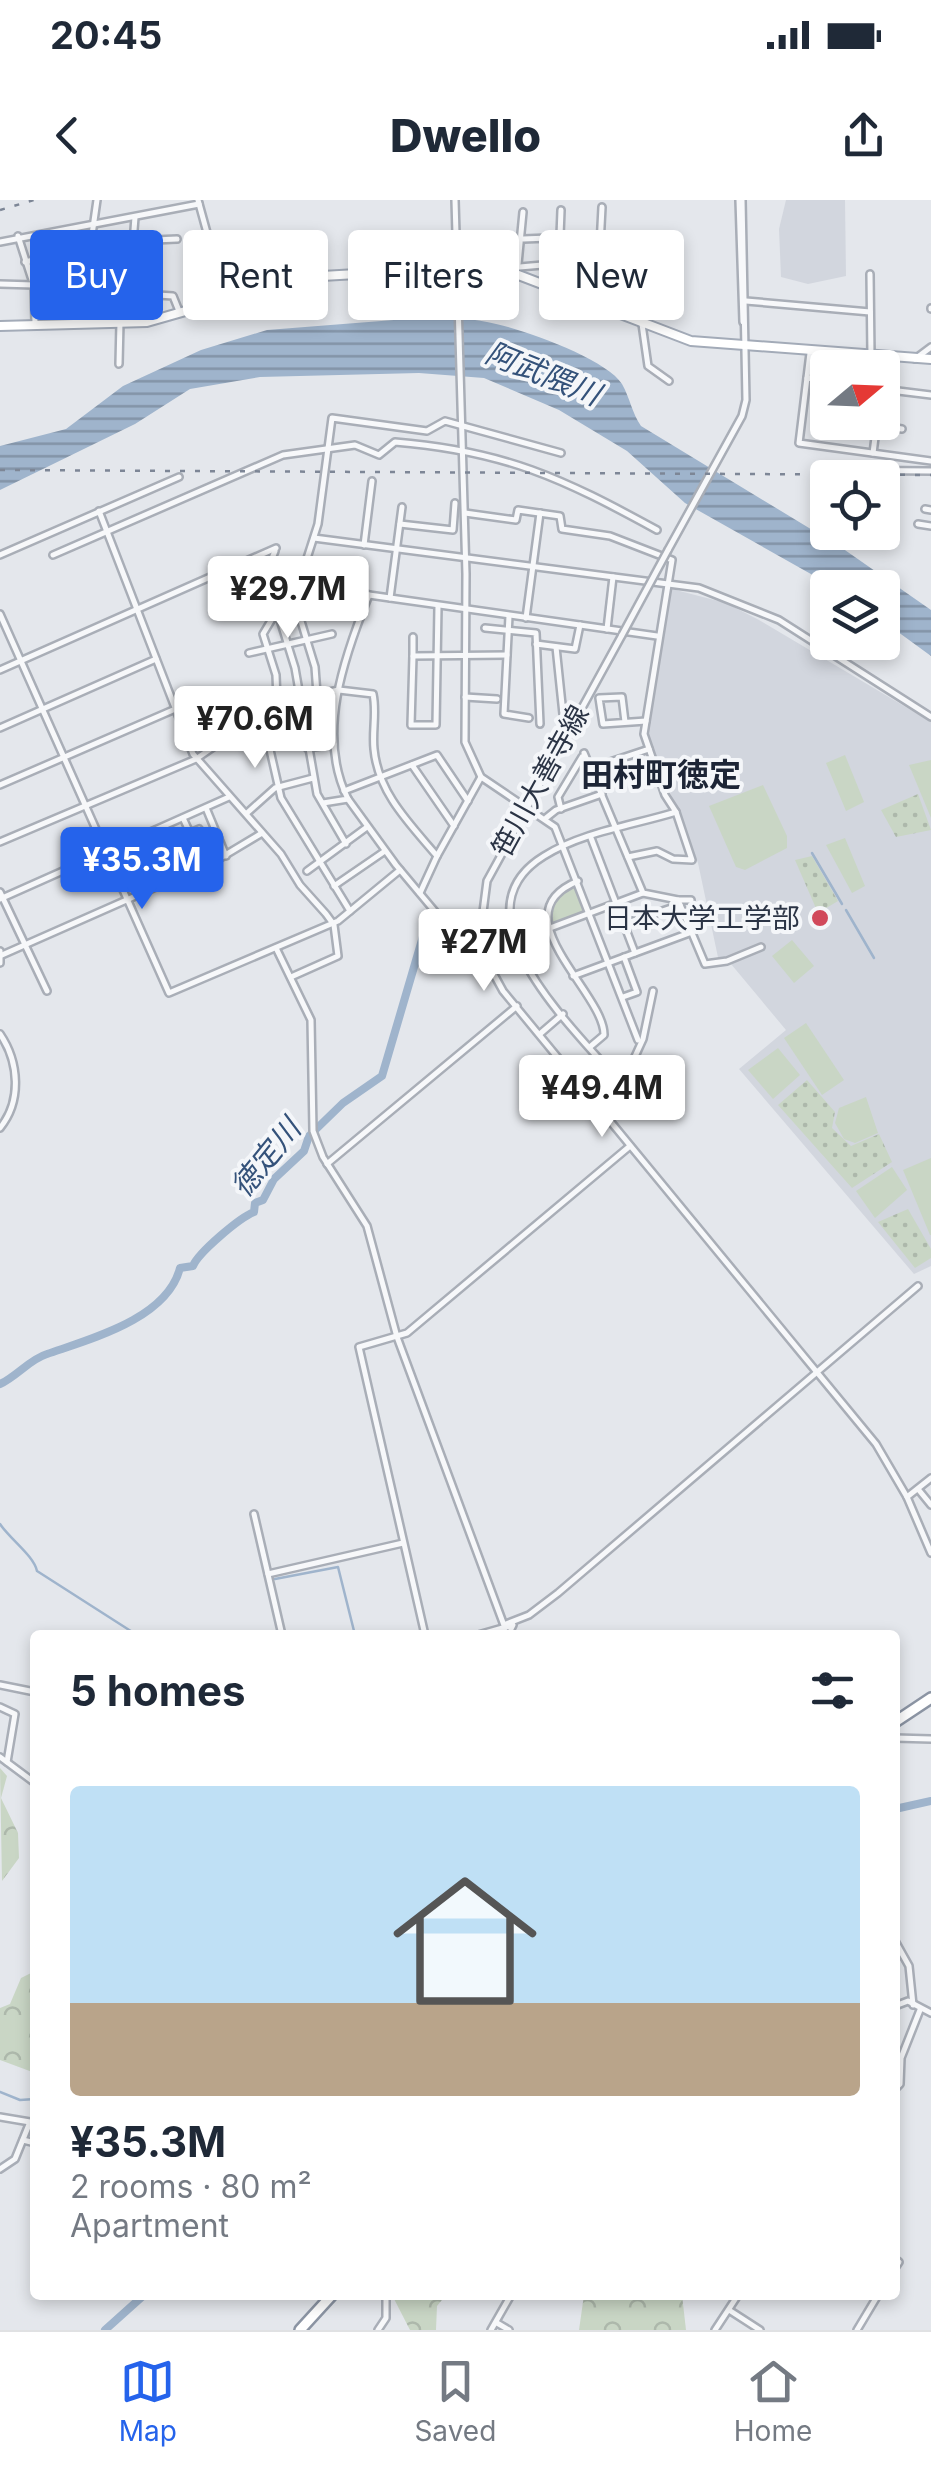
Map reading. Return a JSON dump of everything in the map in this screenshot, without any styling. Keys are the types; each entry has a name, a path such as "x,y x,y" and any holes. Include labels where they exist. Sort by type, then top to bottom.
{"highway":[{"path":"900,1719 931,1698"},
{"path":"300,2330 327,2300"}],"main road":[{"path":"0,326 124,322 183,313"},
{"path":"632,320 691,341 810,353"},
{"path":"900,358 931,359"}],"street":[{"path":"91,230 97,200"},
{"path":"455,200 456,230"},
{"path":"740,200 746,346"},
{"path":"0,242 92,222 135,218 198,202 206,230"},
{"path":"601,230 602,206"},
{"path":"560,210 561,230"},
{"path":"519,259 522,212"},
{"path":"133,230 135,218"},
{"path":"18,236 30,275"},
{"path":"742,237 746,346"},
{"path":"523,239 539,238"},
{"path":"163,240 178,240"},
{"path":"25,262 30,261"},
{"path":"870,274 872,350"},
{"path":"0,284 30,285"},
{"path":"163,294 173,296 180,314"},
{"path":"746,301 870,312"},
{"path":"459,320 466,560 465,742 481,776 546,818 564,846 638,1040"},
{"path":"119,364 124,322"},
{"path":"642,324 648,366 669,381"},
{"name":"笹川大善寺線","path":"483,953 484,891 526,806 742,416 747,392 746,346"},
{"path":"916,358 931,347"},
{"path":"810,353 799,443 931,461"},
{"path":"900,392 931,396"},
{"path":"301,577 314,538 330,446 330,421 334,417 426,431 445,421 562,453"},
{"path":"873,453 875,440"},
{"path":"53,555 283,455 355,445 366,454 379,455 395,442 463,448 573,484 658,530"},
{"path":"900,471 931,471"},
{"path":"0,555 179,477"},
{"path":"364,545 372,481"},
{"path":"400,524 453,530 455,503"},
{"path":"390,598 402,507"},
{"path":"465,513 516,520 518,510 560,516 562,528 654,550 672,560 646,721 649,749 692,860 674,860 658,851 628,857"},
{"path":"99,512 140,608 173,710 196,759 263,833 332,923 338,956 290,978"},
{"path":"526,618 540,513"},
{"path":"918,524 931,526"},
{"path":"314,538 466,560 667,582 734,598 768,614 931,717"},
{"path":"0,670 276,548 266,573 287,644 313,778 321,804 346,844"},
{"path":"271,592 301,577 325,577 369,596 658,636"},
{"path":"607,629 613,577"},
{"path":"290,582 315,666 317,694"},
{"path":"369,596 342,669 339,690 334,744 344,791 400,870 473,957 643,893 679,902"},
{"path":"413,637 410,725 428,725 437,722 438,606"},
{"path":"0,614 169,992 332,923 400,870"},
{"path":"277,701 276,675 263,634 272,619 279,616"},
{"path":"510,616 504,714 529,718"},
{"path":"536,644 577,648 580,626"},
{"path":"484,628 535,632 540,724"},
{"path":"250,654 332,634"},
{"path":"556,647 562,714"},
{"path":"413,656 507,655"},
{"path":"0,728 156,660"},
{"path":"350,911 277,788 260,714 262,705 339,690 375,698 374,749 380,777 395,806 437,856"},
{"path":"206,694 223,739"},
{"path":"464,697 497,698"},
{"path":"625,722 622,697 599,698 602,724 646,721"},
{"path":"0,785 173,710"},
{"path":"0,842 196,759 260,714"},
{"path":"307,748 334,744"},
{"path":"592,768 649,749"},
{"path":"561,808 558,796 583,755 592,768 643,893"},
{"path":"344,791 440,756 452,782 468,800"},
{"path":"412,765 420,782 454,826"},
{"path":"420,893 481,776"},
{"path":"246,814 277,788 313,778"},
{"path":"546,818 561,808 602,794"},
{"path":"46,991 1,897 230,797"},
{"path":"321,804 348,799"},
{"path":"206,808 226,856"},
{"path":"622,1085 528,972 514,940 511,912 520,879 534,863 564,846 676,812"},
{"path":"183,818 190,833 199,829 204,839"},
{"path":"307,871 367,827"},
{"path":"156,830 166,854"},
{"path":"0,964 1,953 226,856 263,833"},
{"path":"116,876 217,834"},
{"path":"591,838 635,953"},
{"path":"334,886 386,850"},
{"path":"151,862 160,885"},
{"path":"578,881 556,895 550,927 572,976 604,1022 604,1035 590,1046"},
{"path":"624,924 691,900"},
{"path":"679,902 705,964 761,948"},
{"path":"572,976 692,932"},
{"path":"276,948 312,1026 312,1126 327,1164 367,1226 398,1338 507,1627"},
{"path":"483,953 493,978 876,1444 928,1536 931,1553"},
{"path":"622,997 638,992 624,957"},
{"path":"599,1108 622,1085 638,1040 642,1039 653,991"},
{"path":"327,1164 517,1006"},
{"path":"541,1033 563,1014"},
{"path":"0,1034 15,1069 12,1111 0,1128"},
{"path":"424,1630 359,1349 398,1338 630,1146"},
{"path":"496,1630 529,1615 558,1592 918,1286"},
{"path":"907,1497 931,1478"},
{"path":"918,1488 931,1505"},
{"path":"254,1514 281,1630"},
{"path":"268,1574 404,1543"},
{"path":"0,1685 30,1691"},
{"path":"0,1706 15,1713 7,1762"},
{"path":"900,1738 931,1740"},
{"path":"0,1757 30,1779"},
{"path":"900,1950 909,1966 913,2005"},
{"path":"900,2003 904,2000 931,2013"},
{"path":"900,2070 920,2010"},
{"path":"0,2117 29,2119 14,2162 0,2169"},
{"path":"24,2140 30,2142"},
{"path":"378,2330 386,2318 386,2300"},
{"path":"491,2330 508,2300"},
{"path":"715,2330 735,2300"},
{"path":"857,2330 875,2300"},
{"path":"729,2310 760,2330"},
{"path":"497,2322 509,2330"}],"shaded area":[{"path":"786,200 845,200 846,276 808,284 781,277 779,229"},
{"name":"日本大学工学部","path":"668,588 726,603 810,650 810,660 826,660 931,722 931,1266 914,1274 739,1069 786,1030 731,964 719,962 698,863 647,735"}],"green space":[{"path":"845,755 864,802 846,811 826,763"},
{"path":"931,760 931,818 909,765"},
{"path":"763,785 787,836 787,848 745,870 736,867 709,806"},
{"path":"918,794 931,830 896,837 881,810"},
{"path":"845,838 865,886 852,893 826,845"},
{"path":"812,856 838,901 818,913 795,860"},
{"path":"577,884 587,911 551,924 555,899"},
{"path":"792,940 814,966 794,983 772,956"},
{"path":"806,1023 844,1080 822,1095 784,1038"},
{"path":"778,1048 800,1075 773,1099 748,1070"},
{"path":"807,1080 835,1112 832,1128 851,1146 879,1134 892,1162 852,1188 778,1105"},
{"path":"866,1097 878,1133 855,1143 844,1139 835,1123 839,1108"},
{"path":"931,1158 931,1235 930,1235 903,1170"},
{"path":"892,1167 907,1190 875,1218 856,1191"},
{"path":"908,1209 931,1249 931,1258 915,1268 878,1222"},
{"path":"0,1768 7,1776 1,1798 18,1833 19,1858 2,1881"},
{"path":"30,1974 30,2071 0,2060 0,2008 10,2004 21,1978"},
{"path":"395,2300 442,2300 437,2306 436,2330 410,2330"},
{"path":"583,2300 683,2300 686,2330 579,2330"}],"water":[{"name":"阿武隈川","path":"394,320 473,320 560,345 613,374 622,384 641,426 810,529 810,550 845,550 874,570 810,570 810,573 685,503 627,451 559,410 484,378 419,373 260,377 190,389 135,424 0,490 0,446 66,429 123,386 201,350 267,330"},
{"path":"900,588 931,610 931,656 900,633"}],"waterway":[{"path":"812,853 842,904"},
{"path":"846,910 874,958"},
{"name":"徳定川","path":"0,1384 41,1356 105,1334 144,1314 172,1286 180,1268 193,1266 220,1236 254,1212 255,1203 263,1200 274,1179 304,1151 309,1136 343,1103 382,1076 429,916"},
{"path":"0,1524 37,1571 129,1630"},
{"path":"275,1579 338,1567 354,1630"},
{"path":"900,1808 931,1801"},
{"path":"0,2092 20,2100 30,2099"},
{"path":"105,2330 138,2300"}],"railway":[{"path":"0,210 34,200"},
{"path":"0,470 931,475"}],"place":[{"name":"日本大学工学部","path":"820,918"}],"district":[{"name":"田村町徳定","path":"661,775"}]}
